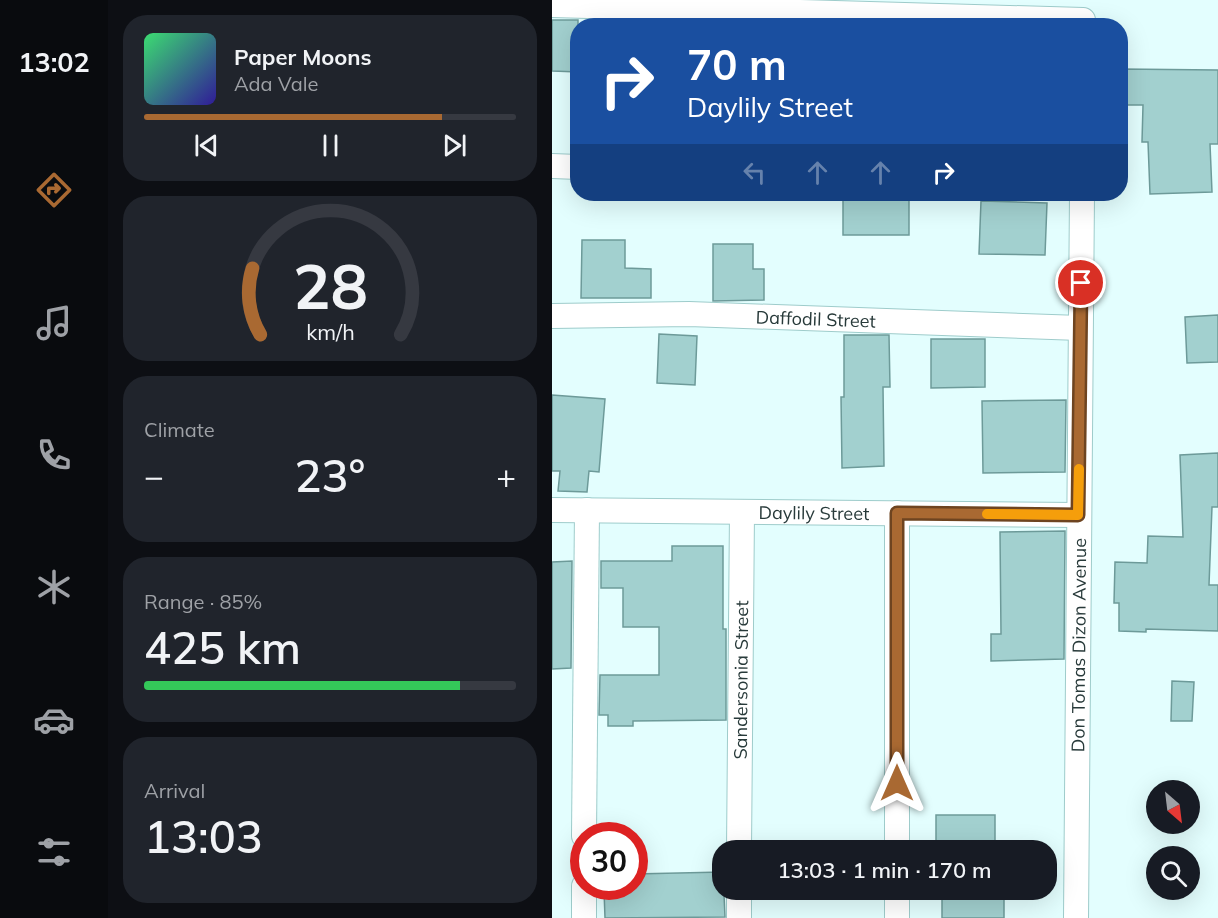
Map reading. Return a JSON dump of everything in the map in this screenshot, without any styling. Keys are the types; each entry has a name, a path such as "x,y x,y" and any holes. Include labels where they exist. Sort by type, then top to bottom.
{"street":[{"path":"552,5 1083,15"},
{"path":"552,166 570,167"},
{"name":"Don Tomas Dizon Avenue","path":"1076,918 1082,201"},
{"name":"Daffodil Street","path":"552,316 689,315 1080,328"},
{"name":"Daylily Street","path":"552,510 1078,515"},
{"path":"584,822 587,510"},
{"name":"Sandersonia Street","path":"739,840 742,512"},
{"path":"897,513 897,840"},
{"path":"584,900 584,918"},
{"path":"739,900 739,918"},
{"path":"897,900 897,918"}],"building":[{"path":"552,20 570,20 570,72 552,71"},
{"path":"1128,69 1218,70 1218,144 1210,144 1212,192 1150,194 1148,142 1142,142 1143,105 1128,105"},
{"path":"843,201 909,201 909,235 843,235"},
{"path":"981,201 1047,203 1045,255 979,254"},
{"path":"582,240 625,240 625,268 651,269 651,298 581,298"},
{"path":"713,244 753,244 753,269 764,269 764,300 713,301"},
{"path":"1218,315 1218,362 1187,363 1185,317"},
{"path":"659,334 697,336 695,385 657,383"},
{"path":"844,335 889,335 890,387 883,387 884,466 842,468 841,397 844,397"},
{"path":"931,339 985,339 985,387 931,388"},
{"path":"552,395 605,399 599,472 589,471 587,492 558,491 560,471 552,471"},
{"path":"1066,400 1065,472 983,473 982,401"},
{"path":"1218,453 1218,507 1212,507 1209,585 1218,585 1218,631 1146,629 1146,632 1119,631 1119,603 1114,603 1115,562 1147,563 1148,536 1183,537 1180,455"},
{"path":"1065,531 1064,659 991,661 991,634 1001,634 1000,532"},
{"path":"672,546 723,546 726,720 633,721 633,726 608,726 608,715 599,715 600,675 659,675 659,627 623,627 623,588 601,588 601,561 672,561"},
{"path":"572,561 571,668 552,669 552,562"},
{"path":"1172,681 1194,682 1192,721 1171,721"},
{"path":"936,815 995,815 995,840 936,840"},
{"path":"712,872 712,900 724,900 725,917 605,918 604,900 648,900 648,874"},
{"path":"942,900 1004,900 1004,918 942,918"}],"slow traffic":[{"path":"987,514 1078,515 1079,469"}],"route":[{"path":"897,783 897,513 1078,515 1081,283"}]}
